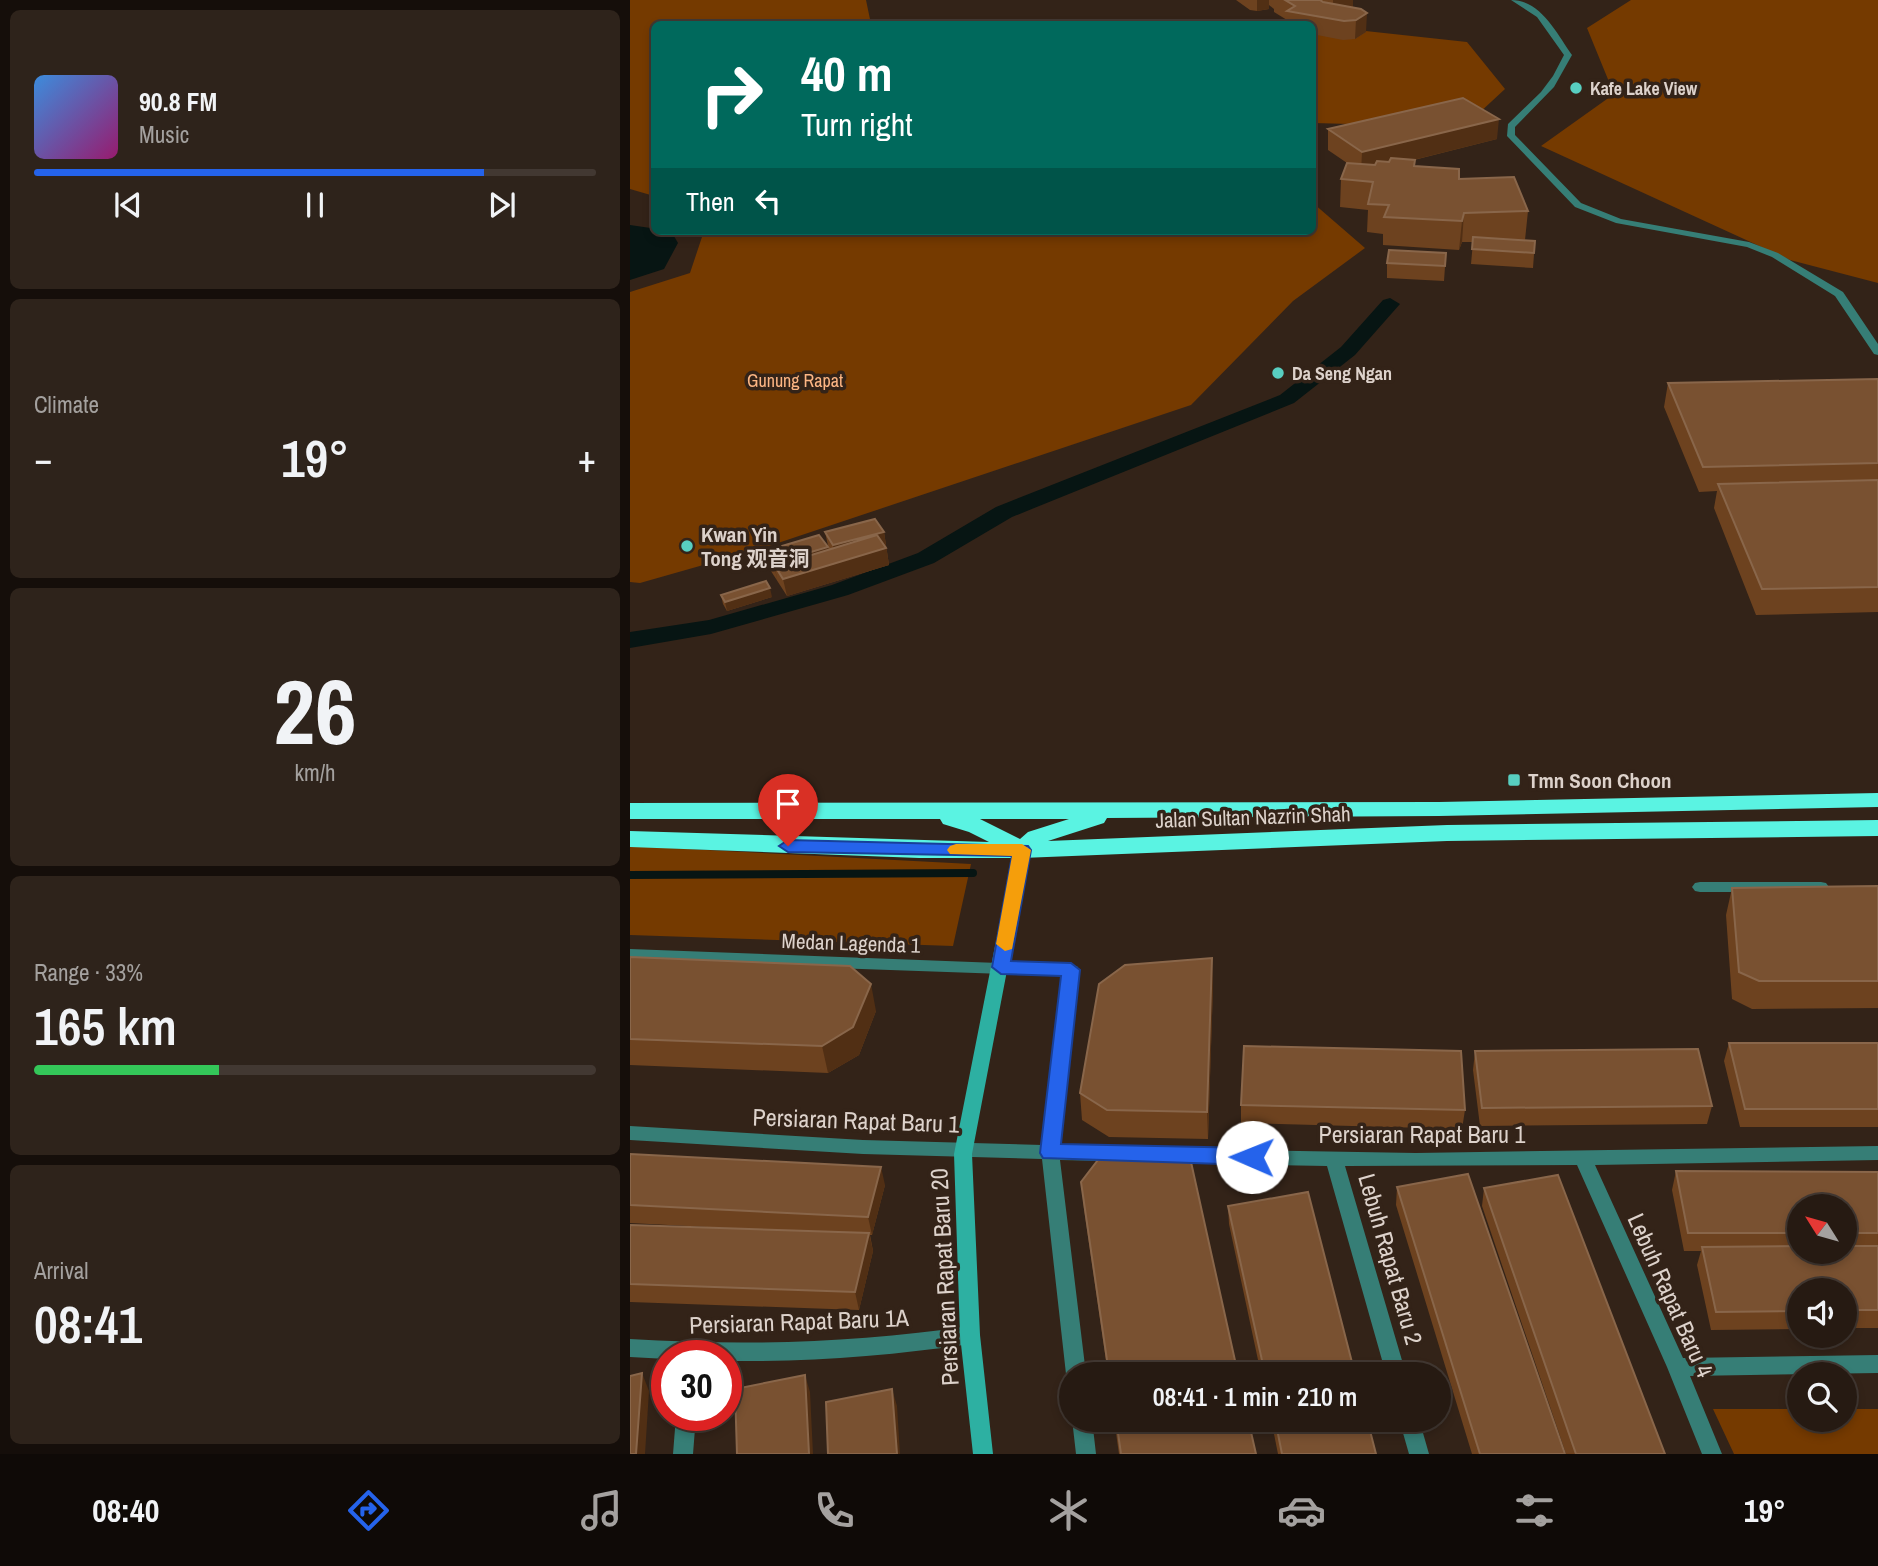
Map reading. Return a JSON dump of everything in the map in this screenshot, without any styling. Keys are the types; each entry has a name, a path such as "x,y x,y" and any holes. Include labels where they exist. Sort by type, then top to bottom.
{"highway":[{"name":"Jalan Sultan Nazrin Shah","path":"630,811 1439,809 1878,800"},
{"path":"919,812 977,826 1022,850 1036,837 1062,827 1136,810"},
{"name":"Jalan Sultan Nazrin Shah","path":"630,839 893,849 1022,850 1447,834 1878,828"}],"street":[{"path":"1515,0 1540,15 1568,55 1560,75 1547,94 1511,126 1511,136 1578,205 1619,220 1749,245 1775,255 1839,294 1878,352"},
{"name":"Persiaran Rapat Baru 20","path":"983,1454 970,1335 964,1148 1022,850"},
{"path":"1700,887 1837,887"},
{"name":"Medan Lagenda 1","path":"630,956 1071,970 1050,1153"},
{"name":"Persiaran Rapat Baru 1","path":"630,1133 863,1147 1334,1160 1878,1153"},
{"path":"1050,1153 1075,1362"},
{"name":"Lebuh Rapat Baru 4","path":"1583,1158 1677,1367 1712,1454"},
{"name":"Lebuh Rapat Baru 2","path":"1334,1160 1393,1362"},
{"name":"Persiaran Rapat Baru 1A","path":"742,1354 893,1348 970,1335"},
{"name":"Persiaran Rapat Baru 1A","path":"630,1348 651,1350"},
{"path":"1677,1367 1878,1364"},
{"path":"683,1454 685,1431"},
{"path":"1083,1432 1086,1454"},
{"path":"1413,1432 1419,1454"}],"green space":[{"path":"630,0 866,0 870,21 651,21 651,195 630,189"},
{"path":"1631,0 1878,0 1878,283 1790,260 1541,146 1614,94 1587,28"},
{"path":"1338,28 1467,42 1505,89 1464,127 1316,123 1316,31"},
{"name":"Gunung Rapat","path":"1316,206 1365,248 1293,301 1191,405 763,548 640,583 630,582 630,292 690,273 703,235 1316,235"},
{"path":"630,846 971,864 953,946 630,935"},
{"path":"1713,1409 1787,1409 1787,1432 1857,1432 1857,1409 1878,1409 1878,1454 1734,1454"}],"shaded area":[{"path":"630,225 651,228 651,235 673,235 678,243 664,269 630,280"}],"building":[{"path":"1285,0 1320,0 1361,9 1367,13 1356,20 1344,21 1287,11 1295,6"},
{"path":"1463,98 1499,119 1362,152 1328,129"},
{"path":"1391,158 1415,160 1414,166 1459,169 1459,179 1514,177 1528,211 1464,213 1462,221 1384,217 1389,205 1368,204 1373,182 1341,179 1347,163 1375,165 1377,161 1389,162"},
{"path":"1473,237 1535,241 1534,253 1472,249"},
{"path":"1389,250 1446,253 1445,266 1387,263"},
{"path":"1878,379 1878,463 1703,467 1668,383"},
{"path":"1878,480 1878,587 1762,589 1718,484"},
{"path":"875,519 884,532 833,545 825,532"},
{"path":"819,535 828,547 774,563 765,551"},
{"path":"877,535 886,548 783,579 775,566"},
{"path":"766,581 770,588 725,602 721,595"},
{"path":"1878,886 1878,981 1759,981 1739,972 1732,888"},
{"path":"630,957 850,966 871,984 853,1027 822,1046 630,1039"},
{"path":"1212,958 1207,1112 1107,1110 1080,1093 1099,984 1125,965"},
{"path":"1729,1043 1878,1043 1878,1109 1745,1109"},
{"path":"1244,1046 1461,1051 1465,1110 1241,1105"},
{"path":"1698,1049 1712,1106 1482,1108 1475,1051"},
{"path":"1189,1153 1235,1362 1107,1362 1081,1182 1101,1156"},
{"path":"630,1154 881,1167 868,1217 630,1205"},
{"path":"1676,1171 1878,1172 1878,1233 1857,1233 1857,1194 1787,1194 1787,1233 1688,1233"},
{"path":"1468,1174 1565,1454 1480,1454 1397,1187"},
{"path":"1558,1175 1665,1454 1576,1454 1484,1188"},
{"path":"1308,1192 1352,1362 1262,1362 1228,1206"},
{"path":"630,1225 869,1233 855,1292 630,1284"},
{"path":"1787,1246 1787,1264 1857,1264 1857,1246 1878,1246 1878,1310 1857,1310 1857,1278 1787,1278 1787,1311 1716,1312 1702,1247"},
{"path":"642,1373 636,1454 630,1454 630,1376"},
{"path":"805,1375 809,1454 737,1454 736,1431 742,1431 742,1388"},
{"path":"892,1389 897,1454 828,1454 826,1402"},
{"path":"1118,1432 1251,1432 1256,1454 1121,1454"},
{"path":"1278,1432 1370,1432 1376,1454 1282,1454"}],"waterway":[{"path":"630,640 711,627 840,590 926,558 1004,512 1287,399 1348,351 1390,304"},
{"path":"630,875 973,873"}],"slow traffic":[{"path":"956,850 1022,850 1005,944"}],"place":[{"name":"Kafe Lake View","path":"1576,88"},
{"name":"Da Seng Ngan","path":"1278,373"},
{"name":"Kwan Yin Tong 观音洞","path":"687,546"},
{"name":"Tmn Soon Choon","path":"1514,780"}],"route":[{"path":"788,846 1022,850 1001,967 1071,970 1050,1153 1252,1157"}]}
